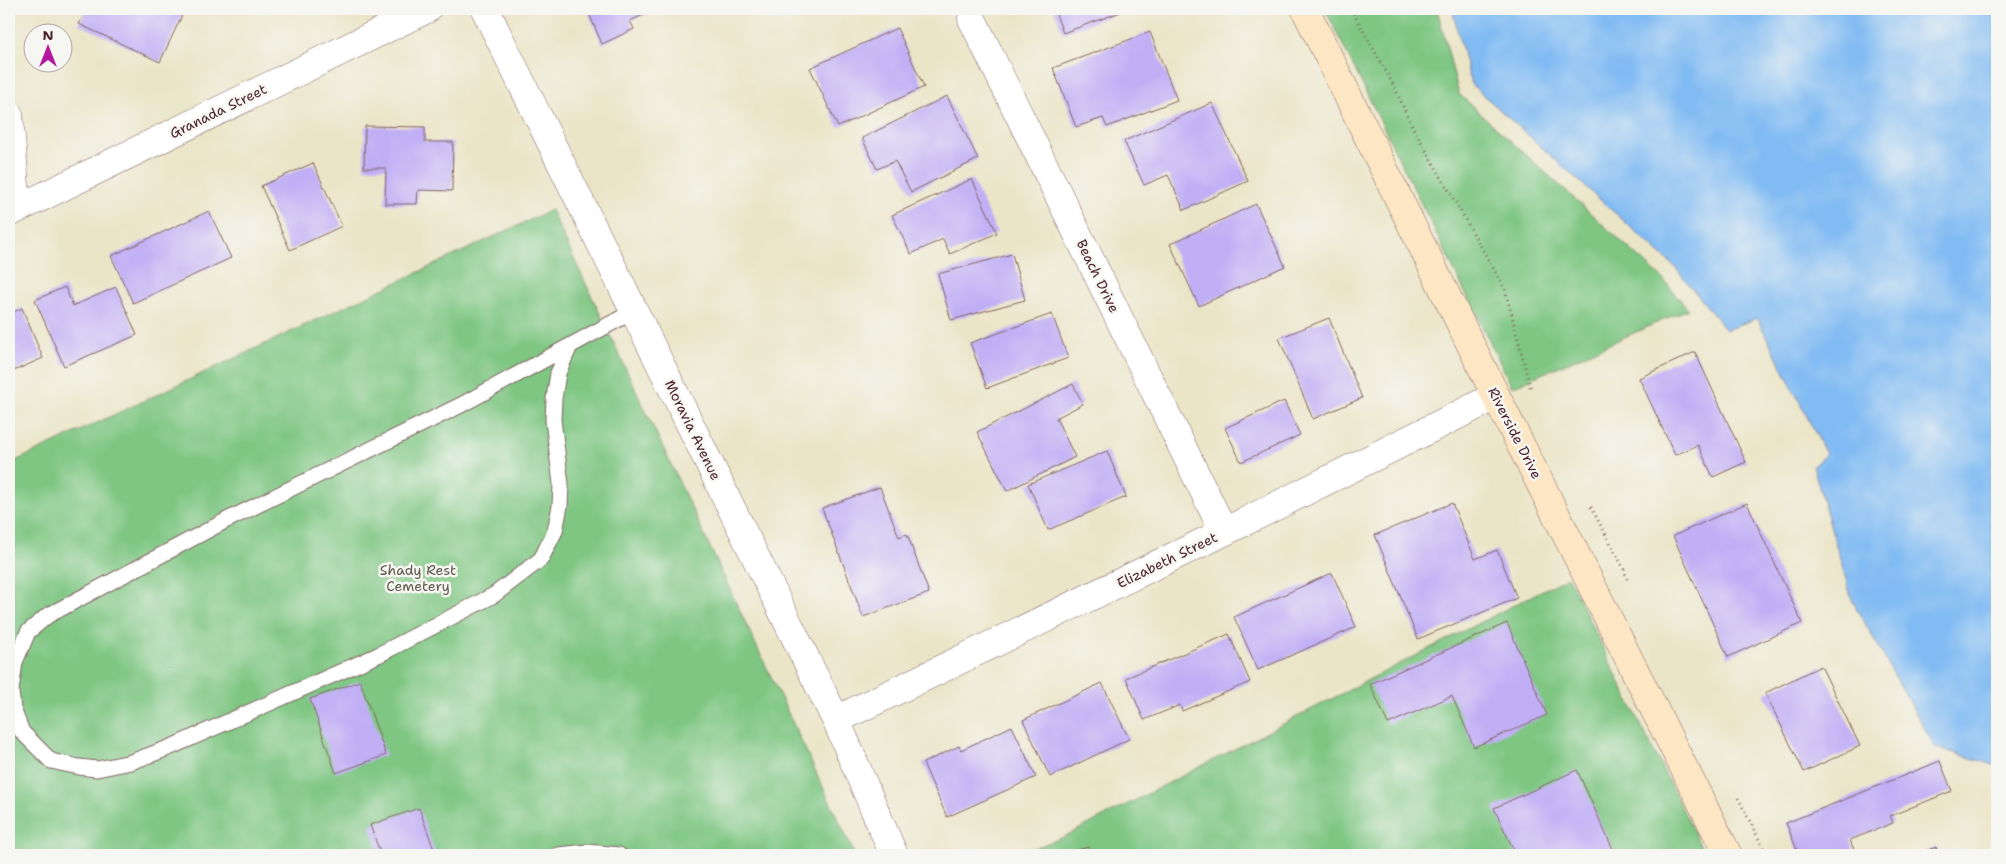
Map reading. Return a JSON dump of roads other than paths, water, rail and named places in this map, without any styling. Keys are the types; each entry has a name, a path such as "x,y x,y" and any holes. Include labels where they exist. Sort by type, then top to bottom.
{"street":[{"name":"Granada Street","path":"13,211 428,9"},
{"name":"Moravia Avenue","path":"485,9 836,720 894,855"},
{"name":"Riverside Drive","path":"1305,9 1496,396 1728,855"},
{"name":"Beach Drive","path":"972,20 1224,532"},
{"path":"9,115 13,211"},
{"name":"Elizabeth Street","path":"836,720 1224,532 1496,396"}],"lane":[{"path":"570,346 558,373 554,399 553,420 561,484 560,506 555,531 541,559 494,594 378,655 170,747 118,766 98,769 79,768 51,760 22,732 13,709 11,691 15,662 28,632 47,616 227,520 461,405 634,311"},
{"path":"559,855 587,852 619,855"}],"water":[{"path":"1452,9 1997,9 1997,766 1935,747 1852,600 1813,466 1826,454 1757,318 1726,330 1674,266 1471,84"}],"park label":[{"name":"Shady Rest Cemetery","path":"418,578"}]}
